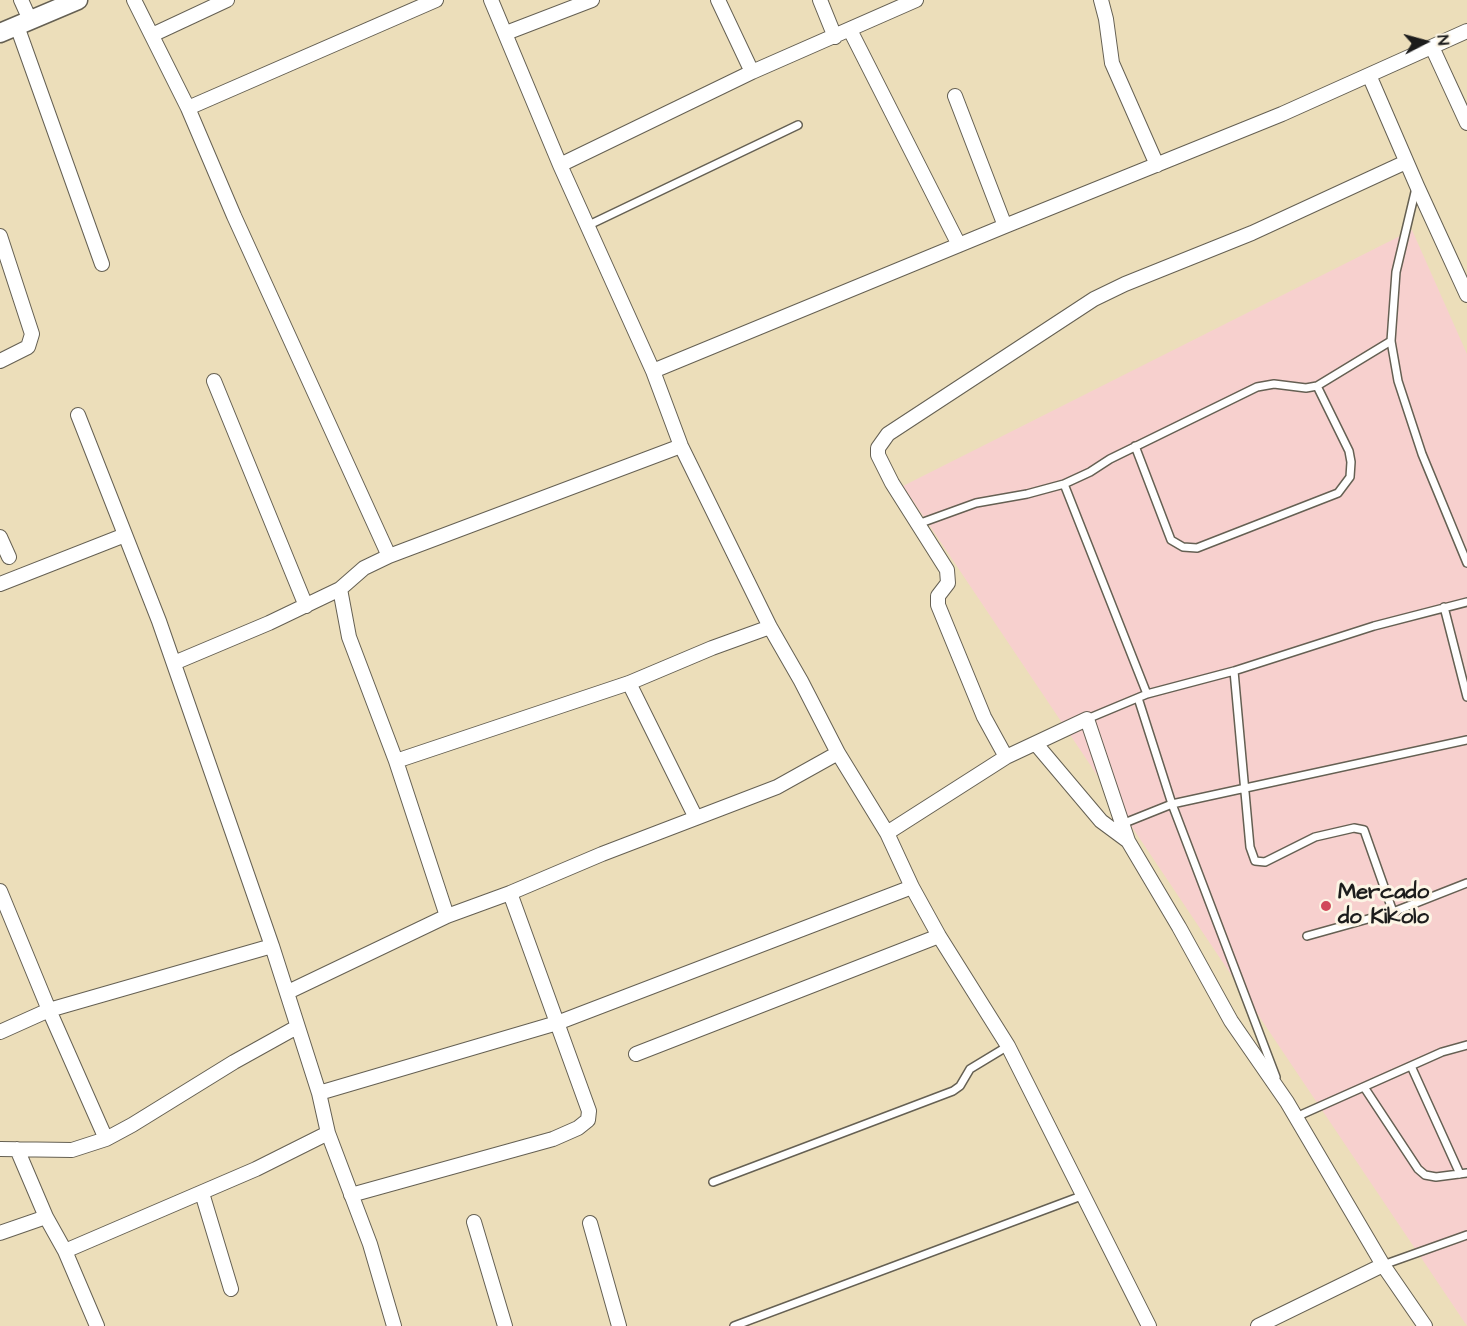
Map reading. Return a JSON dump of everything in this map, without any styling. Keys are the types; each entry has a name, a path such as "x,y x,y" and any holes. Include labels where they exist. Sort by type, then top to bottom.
{"street":[{"path":"21,0 16,26 102,264"},
{"path":"16,26 78,0"},
{"path":"134,0 188,108 238,226 389,556"},
{"path":"152,35 227,0"},
{"path":"188,108 436,0"},
{"path":"491,0 560,165 653,371 681,446 770,627 838,753 887,832 912,887 939,936 1008,1046 1149,1326"},
{"path":"506,33 592,0"},
{"path":"718,0 752,72"},
{"path":"820,0 835,37"},
{"path":"560,165 752,72 916,0"},
{"path":"1101,0 1107,19 1112,63 1157,165"},
{"path":"850,30 958,245"},
{"path":"653,371 1282,114 1467,31"},
{"path":"1432,47 1467,123"},
{"path":"1369,75 1467,295"},
{"path":"955,96 1005,226"},
{"path":"1006,757 984,717 938,605 938,596 948,583 947,570 892,483 878,455 878,448 888,434 1108,292 1252,233 1406,162"},
{"path":"0,236 32,334 24,350 0,361"},
{"path":"214,381 306,606"},
{"path":"78,415 174,663 288,992 319,1093 328,1133 370,1244 394,1326"},
{"path":"174,663 269,624 306,606 340,589 364,568 389,556 681,446"},
{"path":"0,584 125,535"},
{"path":"0,537 9,557"},
{"path":"340,589 349,637 396,760 447,915"},
{"path":"396,760 629,683 712,648 770,627"},
{"path":"629,683 696,818"},
{"path":"887,832 1006,757 1087,719 1128,841 1231,1021 1283,1096 1383,1265 1425,1326"},
{"path":"1036,744 1101,821 1128,841"},
{"path":"288,992 447,915 510,893 602,854 777,787 838,753"},
{"path":"319,1093 557,1023 912,887"},
{"path":"0,891 106,1139"},
{"path":"351,1196 553,1139 578,1128 588,1120 589,1111 510,893"},
{"path":"636,1054 939,936"},
{"path":"0,1032 49,1010 272,946"},
{"path":"0,1149 72,1150 106,1139 297,1027"},
{"path":"66,1251 202,1193 328,1133"},
{"path":"17,1149 46,1217 66,1251 97,1326"},
{"path":"202,1193 231,1289"},
{"path":"0,1233 46,1217"},
{"path":"474,1222 505,1326"},
{"path":"590,1223 619,1326"},
{"path":"1258,1326 1383,1265"}],"lane":[{"path":"589,225 798,125"},
{"path":"1417,186 1396,272 1391,341 1398,381 1422,454 1467,563"},
{"path":"918,524 976,503 1027,494 1064,484 1257,387 1274,384 1306,388 1317,386 1391,341"},
{"path":"1136,446 1171,540 1183,547 1197,548 1338,493 1350,477 1349,451 1317,386"},
{"path":"1064,484 1147,694"},
{"path":"1087,719 1147,694 1234,671 1374,626 1467,602"},
{"path":"1444,607 1467,697"},
{"path":"1234,671 1250,847 1255,861 1265,862 1315,837 1354,828 1364,830 1393,912"},
{"path":"1138,698 1172,804 1283,1096"},
{"path":"1122,824 1172,804 1467,740"},
{"path":"1307,936 1393,912 1467,883"},
{"path":"713,1182 953,1092 960,1086 970,1069 1008,1046"},
{"path":"1296,1117 1442,1052 1467,1046"},
{"path":"1364,1087 1418,1169 1425,1175 1436,1177 1463,1174 1411,1066"},
{"path":"734,1326 1084,1195"},
{"path":"1383,1265 1467,1235"}],"shaded area":[{"name":"Mercado do Kikolo","path":"1412,230 1467,354 1467,1326 903,486"}],"place":[{"name":"Mercado do Kikolo","path":"1326,906"}]}
